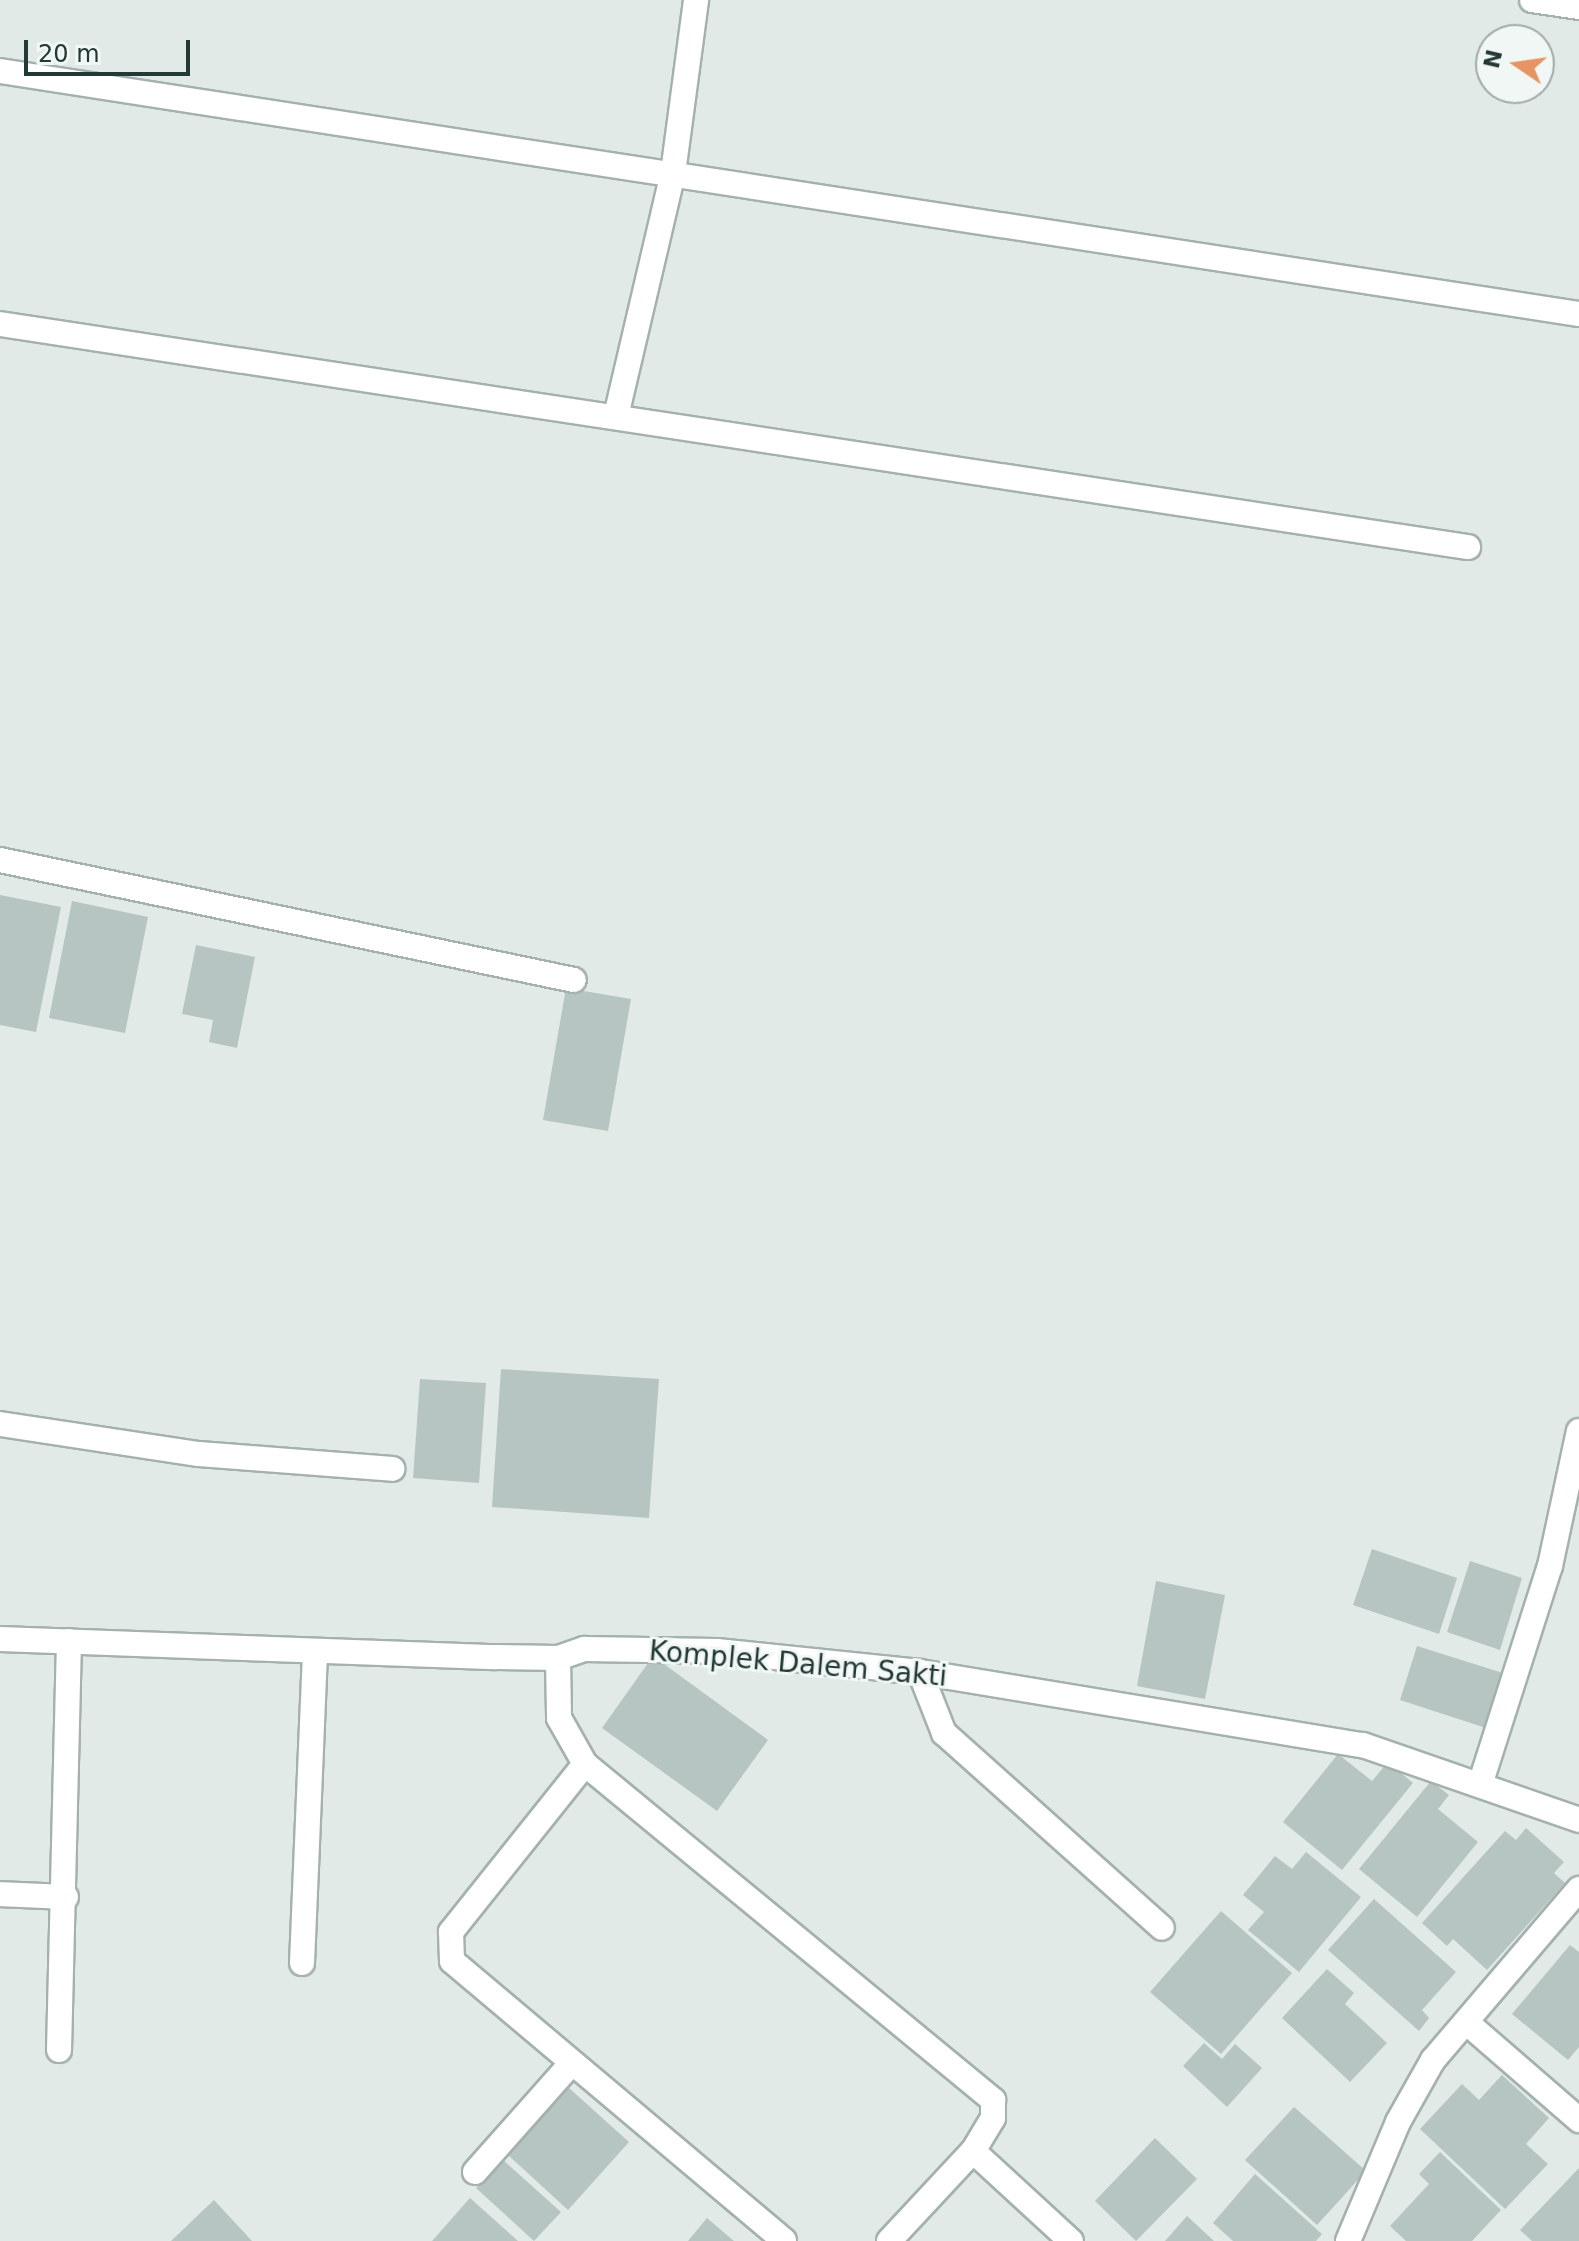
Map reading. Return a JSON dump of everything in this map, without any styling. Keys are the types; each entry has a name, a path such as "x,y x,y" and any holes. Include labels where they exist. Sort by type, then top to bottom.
{"street":[{"path":"616,416 673,173 696,0"},
{"path":"1532,0 1579,7"},
{"path":"0,71 1579,314"},
{"path":"0,324 1468,547"},
{"path":"0,860 574,980"},
{"path":"0,1424 199,1454 392,1469"},
{"path":"1480,1785 1550,1566 1579,1431"},
{"name":"Komplek Dalem Sakti","path":"0,1639 558,1658 584,1649 717,1651 920,1672 1283,1728 1363,1745 1579,1820"},
{"path":"59,2050 66,1897 69,1641"},
{"path":"302,1963 315,1652"},
{"path":"558,1658 559,1718 585,1764 993,2100 993,2118 973,2151 889,2241"},
{"path":"920,1672 944,1733 1162,1928"},
{"path":"585,1764 451,1932 452,1961 570,2065 784,2241"},
{"path":"1349,2241 1413,2091 1466,2022 1579,1889"},
{"path":"0,1894 66,1897"},
{"path":"1466,2022 1579,2120"},
{"path":"475,2172 570,2065"},
{"path":"973,2151 1071,2241"}],"building":[{"path":"0,895 61,907 36,1032 0,1025"},
{"path":"72,901 148,917 125,1033 49,1018"},
{"path":"196,945 255,957 237,1048 209,1042 213,1020 182,1014"},
{"path":"566,988 631,999 608,1131 543,1120"},
{"path":"501,1369 659,1379 649,1518 492,1507"},
{"path":"420,1379 486,1383 479,1483 413,1478"},
{"path":"1372,1549 1457,1578 1439,1634 1353,1605"},
{"path":"1470,1561 1522,1578 1500,1650 1447,1632"},
{"path":"1156,1581 1225,1595 1205,1699 1137,1686"},
{"path":"1417,1646 1503,1673 1486,1728 1400,1700"},
{"path":"653,1656 768,1740 717,1811 602,1728"},
{"path":"1338,1754 1372,1781 1388,1762 1413,1783 1342,1870 1283,1822"},
{"path":"1431,1781 1449,1795 1438,1809 1478,1842 1417,1917 1359,1869"},
{"path":"1526,1828 1564,1862 1554,1873 1565,1883 1487,1970 1453,1939 1447,1946 1422,1923 1505,1831 1516,1840"},
{"path":"1306,1852 1361,1897 1299,1972 1248,1930 1264,1912 1243,1895 1275,1856 1292,1869"},
{"path":"1374,1899 1456,1972 1422,2010 1429,2018 1419,2031 1328,1950"},
{"path":"1221,1911 1292,1973 1221,2054 1150,1992"},
{"path":"1570,1945 1579,1952 1579,2047 1568,2060 1512,2014"},
{"path":"1327,1969 1354,1993 1345,2004 1387,2043 1350,2082 1282,2018"},
{"path":"1204,2043 1222,2059 1235,2044 1262,2068 1227,2107 1183,2066"},
{"path":"1502,2075 1549,2118 1526,2144 1548,2164 1505,2209 1420,2129 1462,2084 1479,2100"},
{"path":"569,2088 629,2142 568,2210 508,2155"},
{"path":"1294,2107 1366,2171 1317,2225 1245,2160"},
{"path":"1155,2138 1197,2179 1136,2241 1095,2201"},
{"path":"1440,2152 1501,2210 1472,2241 1406,2241 1390,2226 1429,2184 1419,2174"},
{"path":"502,2159 561,2212 534,2241 476,2188"},
{"path":"1579,2168 1579,2241 1532,2241 1520,2230"},
{"path":"1255,2174 1322,2234 1316,2241 1233,2241 1213,2223"},
{"path":"470,2198 518,2241 432,2241"},
{"path":"214,2200 252,2241 171,2241"},
{"path":"1187,2216 1214,2241 1165,2241"},
{"path":"707,2218 734,2241 688,2241"}]}
